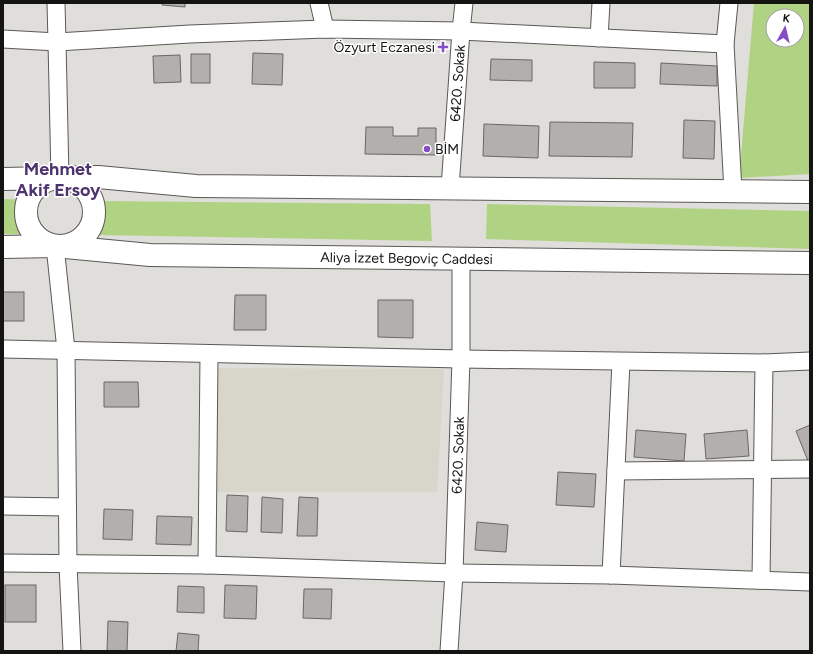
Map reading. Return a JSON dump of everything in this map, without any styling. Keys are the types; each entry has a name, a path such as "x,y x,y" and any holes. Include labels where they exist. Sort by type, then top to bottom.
{"main road":[{"path":"3,179 98,177 196,186 810,192"},
{"path":"60,178 71,180 81,185 88,193 93,203 94,214 92,226 86,235 77,242 66,246 55,246 44,243 35,236 28,226 25,216 26,204 30,194 38,185 48,180 60,178"},
{"name":"Aliya İzzet Begoviç Caddesi","path":"3,247 55,246 150,255 810,263"}],"street":[{"path":"56,3 60,178"},
{"path":"319,3 325,29"},
{"name":"6420. Sokak","path":"450,188 464,3"},
{"path":"599,38 601,3"},
{"path":"729,3 726,44 733,191"},
{"path":"3,39 57,42 190,34 325,29 461,31 726,44"},
{"path":"55,246 66,350 68,565 72,651"},
{"name":"6420. Sokak","path":"448,651 454,573 461,359 461,258"},
{"path":"3,349 622,362 764,363 810,361"},
{"path":"207,565 209,354"},
{"path":"611,576 622,362"},
{"path":"761,580 764,363"},
{"path":"616,471 810,469"},
{"path":"3,506 67,507"},
{"path":"3,563 68,565 207,565 810,582"}],"shaded area":[{"path":"215,368 444,369 437,492 216,492"}],"green space":[{"path":"754,3 810,3 810,174 739,178"},
{"path":"3,199 36,200 37,234 3,234"},
{"path":"101,201 430,204 432,241 96,235"},
{"path":"487,204 810,211 810,249 486,239"}],"building":[{"path":"162,3 185,3 185,7 162,5"},
{"path":"253,53 283,54 282,85 252,84"},
{"path":"191,54 210,54 210,83 191,83"},
{"path":"180,55 181,82 154,83 153,56"},
{"path":"491,59 532,60 532,81 490,80"},
{"path":"594,62 635,63 635,88 594,88"},
{"path":"661,63 717,66 717,86 660,84"},
{"path":"684,120 715,121 714,159 683,158"},
{"path":"550,122 633,123 632,157 549,156"},
{"path":"484,124 539,126 538,158 483,156"},
{"path":"366,127 393,127 393,136 418,136 418,128 436,128 436,155 365,154"},
{"path":"3,292 24,292 24,321 3,321"},
{"path":"235,295 266,295 266,330 234,330"},
{"path":"378,300 413,300 413,338 378,337"},
{"path":"104,382 138,382 139,407 104,407"},
{"path":"810,425 810,466 796,431"},
{"path":"636,430 686,434 684,461 634,457"},
{"path":"747,430 749,456 706,459 704,434"},
{"path":"558,472 596,474 594,507 556,505"},
{"path":"227,495 248,496 247,532 226,531"},
{"path":"262,497 283,499 282,533 261,532"},
{"path":"299,497 318,498 317,536 297,536"},
{"path":"104,509 133,510 132,540 103,539"},
{"path":"157,516 192,517 191,545 156,544"},
{"path":"477,522 508,525 506,552 475,550"},
{"path":"5,585 36,585 36,622 5,622"},
{"path":"225,585 257,586 256,619 224,618"},
{"path":"178,586 204,587 204,613 177,612"},
{"path":"304,589 332,589 331,619 303,618"},
{"path":"108,621 128,622 127,651 107,651"},
{"path":"178,633 199,635 198,651 176,651"}],"place":[{"name":"Özyurt Eczanesi","path":"443,47"},
{"name":"BİM","path":"427,149"}],"district":[{"name":"Mehmet Akif Ersoy","path":"58,179"}]}
